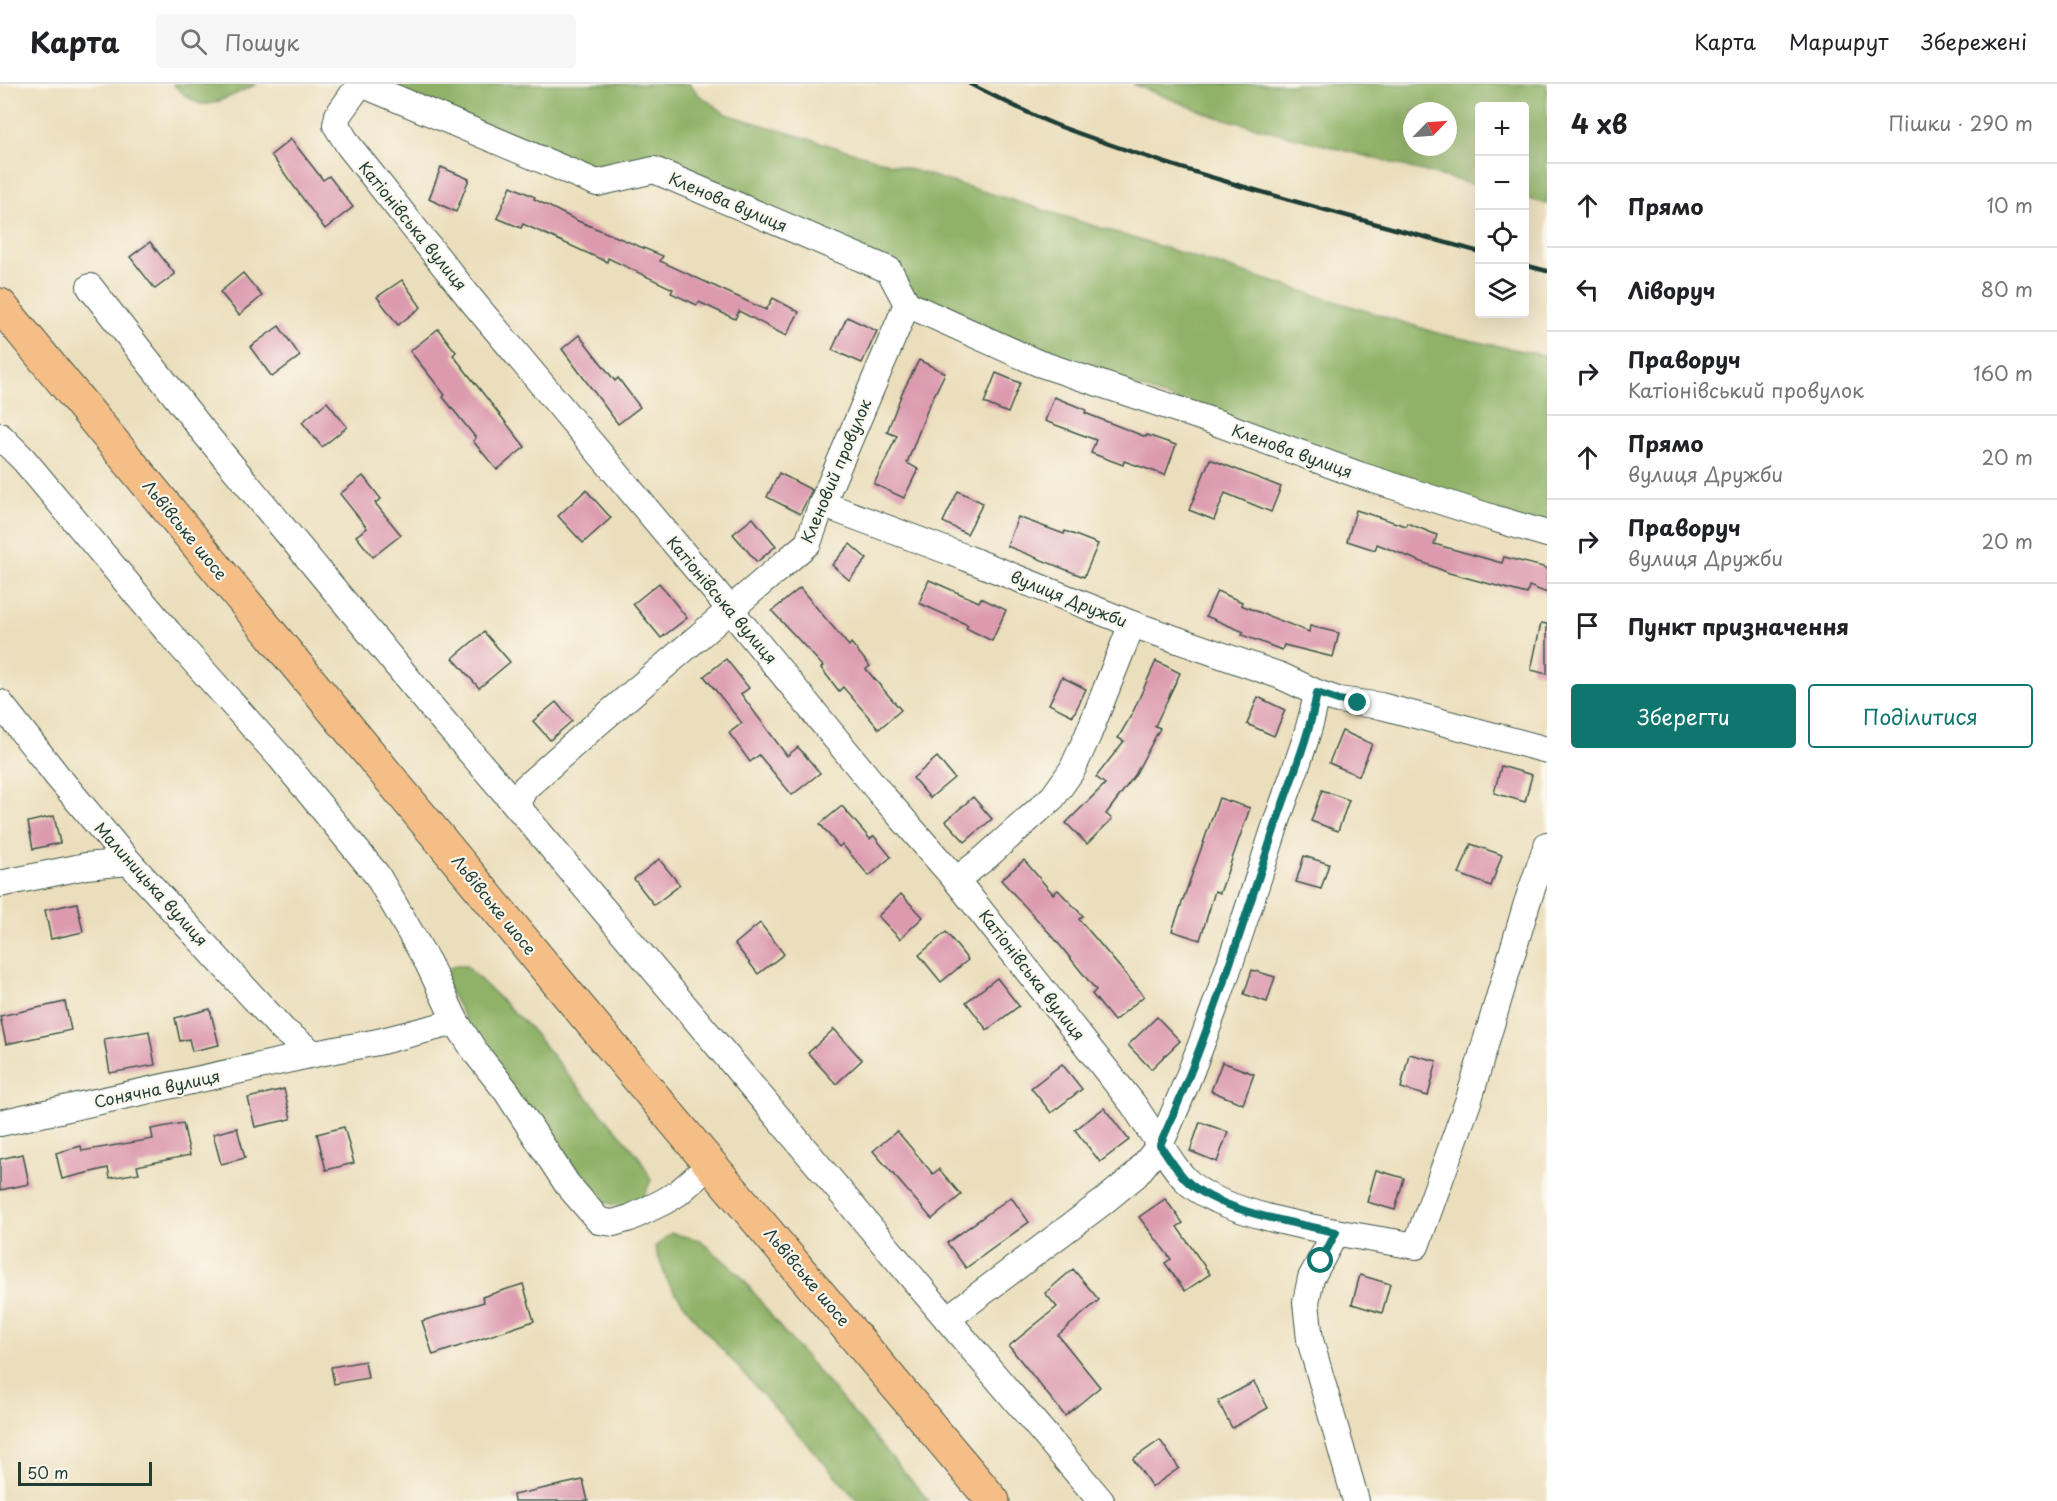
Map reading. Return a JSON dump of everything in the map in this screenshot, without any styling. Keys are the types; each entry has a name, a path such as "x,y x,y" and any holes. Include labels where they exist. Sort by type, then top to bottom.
{"main road":[{"name":"Львівське шосе","path":"0,305 565,991 993,1501"}],"street":[{"name":"Кленова вулиця","path":"349,146 336,125 338,115 361,84 597,183 654,170 889,270 907,304 1038,363 1215,422 1359,475 1547,534"},
{"name":"Катіонівська вулиця","path":"349,146 473,302 730,609 881,794 956,880 1133,1104 1185,1180 1209,1196 1273,1218 1416,1246 1469,1099 1527,903 1547,845"},
{"path":"90,287 203,430 433,709 1100,1500"},
{"name":"Кленовий провулок","path":"516,805 525,788 552,763 808,543 822,504 907,304"},
{"path":"0,436 24,460 169,633 280,757 377,875 428,963 456,1022 476,1053 507,1092 567,1184 598,1221 613,1223 658,1204 678,1193 711,1164"},
{"name":"вулиця Дружби","path":"822,504 964,557 1132,624 1281,676 1317,693 1338,700 1382,706 1547,750"},
{"path":"956,880 986,857 1053,797 1072,770 1132,624"},
{"path":"947,1320 1104,1202 1136,1174 1160,1145 1200,1048 1232,959 1283,802 1310,728 1317,693"},
{"name":"Малиницька вулиця","path":"0,703 129,862 283,1030 314,1054"},
{"path":"0,884 86,866 129,862"},
{"name":"Сонячна вулиця","path":"0,1123 378,1042 456,1022"},
{"path":"1336,1232 1311,1278 1306,1302 1310,1340 1356,1501"}],"green space":[{"path":"173,84 257,84 221,100 201,104 193,101"},
{"path":"362,84 690,84 698,94 726,114 1005,198 1440,334 1547,356 1547,534 907,304 889,270 654,170 597,183"},
{"path":"1133,84 1547,84 1547,204 1529,199 1529,102 1475,102 1475,185 1214,116"},
{"path":"455,966 466,966 530,1028 627,1142 641,1160 651,1180 642,1200 624,1207 599,1201 524,1104 491,1066 440,973"},
{"path":"671,1233 700,1240 741,1276 779,1326 929,1501 858,1501 695,1319 667,1281 655,1247"}],"building":[{"path":"291,139 323,180 329,176 353,207 325,229 271,155"},
{"path":"441,167 469,179 456,212 429,199"},
{"path":"511,186 578,221 663,256 660,261 766,310 773,298 799,312 786,336 739,311 735,319 699,302 697,305 671,293 673,289 608,258 607,262 523,224 521,228 497,218"},
{"path":"150,242 175,274 155,289 130,257"},
{"path":"243,273 262,296 239,315 220,292"},
{"path":"402,280 421,307 398,325 377,297"},
{"path":"847,317 877,331 862,363 832,350"},
{"path":"279,326 300,356 272,377 250,347"},
{"path":"438,329 456,352 453,355 525,447 497,470 473,441 476,438 443,397 445,395 410,351"},
{"path":"579,335 615,381 618,378 640,407 618,424 562,349"},
{"path":"919,360 945,373 928,408 907,463 918,469 904,498 874,484 897,436 887,432 902,393"},
{"path":"996,373 1020,383 1008,413 984,403"},
{"path":"1054,397 1086,410 1085,413 1146,437 1147,435 1176,445 1165,475 1124,461 1123,465 1091,453 1096,440 1045,421"},
{"path":"327,402 347,427 322,447 302,422"},
{"path":"1210,459 1281,487 1271,512 1225,493 1214,520 1189,510"},
{"path":"779,473 812,490 800,514 767,497"},
{"path":"363,476 381,499 375,503 401,535 373,557 356,536 367,528 340,494"},
{"path":"586,490 611,518 583,543 558,516"},
{"path":"958,491 983,503 967,534 943,522"},
{"path":"1356,510 1406,526 1407,523 1437,535 1434,544 1502,563 1504,557 1547,568 1547,593 1529,586 1527,594 1449,573 1377,544 1375,550 1347,541"},
{"path":"1018,517 1098,544 1084,577 1007,546"},
{"path":"753,518 776,546 757,562 733,534"},
{"path":"850,544 867,559 849,580 832,565"},
{"path":"929,580 979,602 981,598 1006,610 992,641 966,628 968,625 919,603"},
{"path":"659,583 687,618 661,638 633,604"},
{"path":"800,588 849,646 851,643 870,666 866,669 901,710 879,729 843,687 839,691 821,668 823,666 772,611"},
{"path":"1217,591 1242,602 1241,605 1309,632 1310,626 1339,633 1333,657 1284,645 1282,650 1242,635 1244,632 1206,616"},
{"path":"1541,623 1547,624 1547,674 1531,670"},
{"path":"484,632 510,662 479,688 453,658"},
{"path":"726,659 749,688 741,694 787,756 798,747 820,773 792,795 759,755 750,762 729,733 742,723 704,676"},
{"path":"1156,661 1180,673 1155,726 1160,728 1135,775 1106,814 1112,819 1087,844 1066,823 1105,784 1096,777 1124,741 1118,738 1132,714"},
{"path":"1062,677 1086,689 1073,716 1049,704"},
{"path":"1258,697 1285,710 1274,736 1247,724"},
{"path":"556,702 572,721 550,740 533,721"},
{"path":"1342,731 1372,744 1359,776 1329,763"},
{"path":"937,757 954,778 930,798 913,778"},
{"path":"1501,766 1532,775 1525,802 1494,793"},
{"path":"1322,790 1349,800 1338,831 1311,821"},
{"path":"973,797 992,819 965,842 946,821"},
{"path":"1219,798 1250,808 1220,893 1215,891 1200,940 1172,931"},
{"path":"842,806 870,839 874,836 891,857 869,876 842,844 839,847 820,824"},
{"path":"54,816 60,843 33,849 28,822"},
{"path":"1471,844 1502,855 1491,886 1459,874"},
{"path":"1304,856 1329,864 1321,889 1296,882"},
{"path":"659,859 680,885 654,905 634,879"},
{"path":"1024,860 1053,894 1058,890 1083,916 1079,919 1144,996 1114,1021 1092,994 1096,990 1054,938 1001,880"},
{"path":"901,894 923,917 900,939 878,916"},
{"path":"77,903 83,932 51,939 45,910"},
{"path":"760,923 784,954 758,974 735,944"},
{"path":"946,932 968,960 941,982 919,955"},
{"path":"1252,970 1275,977 1267,1002 1244,994"},
{"path":"997,978 1019,1006 987,1030 966,1002"},
{"path":"65,1002 71,1030 6,1044 0,1016"},
{"path":"210,1009 219,1045 192,1051 189,1039 180,1041 175,1018"},
{"path":"1157,1017 1180,1041 1151,1069 1128,1045"},
{"path":"834,1029 862,1060 836,1084 808,1053"},
{"path":"149,1031 155,1065 110,1073 104,1039"},
{"path":"1409,1054 1437,1061 1428,1096 1401,1088"},
{"path":"1222,1062 1254,1074 1243,1104 1211,1091"},
{"path":"1062,1064 1082,1089 1051,1113 1031,1088"},
{"path":"284,1089 291,1119 255,1127 248,1098"},
{"path":"1104,1108 1129,1140 1100,1162 1075,1130"},
{"path":"1200,1122 1228,1132 1217,1162 1190,1151"},
{"path":"183,1123 190,1155 137,1166 139,1173 110,1178 108,1168 62,1179 56,1153 81,1146 82,1151 153,1139 151,1129"},
{"path":"344,1127 354,1163 326,1170 317,1134"},
{"path":"237,1128 245,1158 221,1164 213,1134"},
{"path":"897,1131 933,1174 939,1169 961,1195 932,1219 873,1151"},
{"path":"23,1154 29,1184 0,1190 0,1159"},
{"path":"1376,1170 1404,1178 1395,1210 1367,1202"},
{"path":"1011,1197 1029,1222 966,1268 947,1243"},
{"path":"1165,1199 1183,1223 1177,1227 1210,1274 1185,1291 1165,1263 1171,1259 1139,1217"},
{"path":"1073,1269 1099,1300 1058,1335 1100,1387 1065,1416 1009,1346 1057,1307 1045,1293"},
{"path":"1360,1275 1390,1284 1382,1313 1352,1304"},
{"path":"523,1284 534,1321 433,1355 422,1321 484,1302 482,1297"},
{"path":"365,1361 368,1378 334,1384 331,1367"},
{"path":"1254,1382 1268,1408 1232,1428 1218,1401"},
{"path":"1160,1440 1179,1468 1152,1487 1133,1459"},
{"path":"583,1480 588,1501 514,1501 513,1495"}],"railway":[{"path":"970,84 1056,125 1108,144 1266,193 1475,251"},
{"path":"1529,266 1547,271"}],"route":[{"path":"1321,1261 1336,1232 1273,1218 1209,1196 1185,1180 1160,1145 1200,1048 1232,959 1283,802 1307,737 1317,693 1338,700 1358,703"}]}
